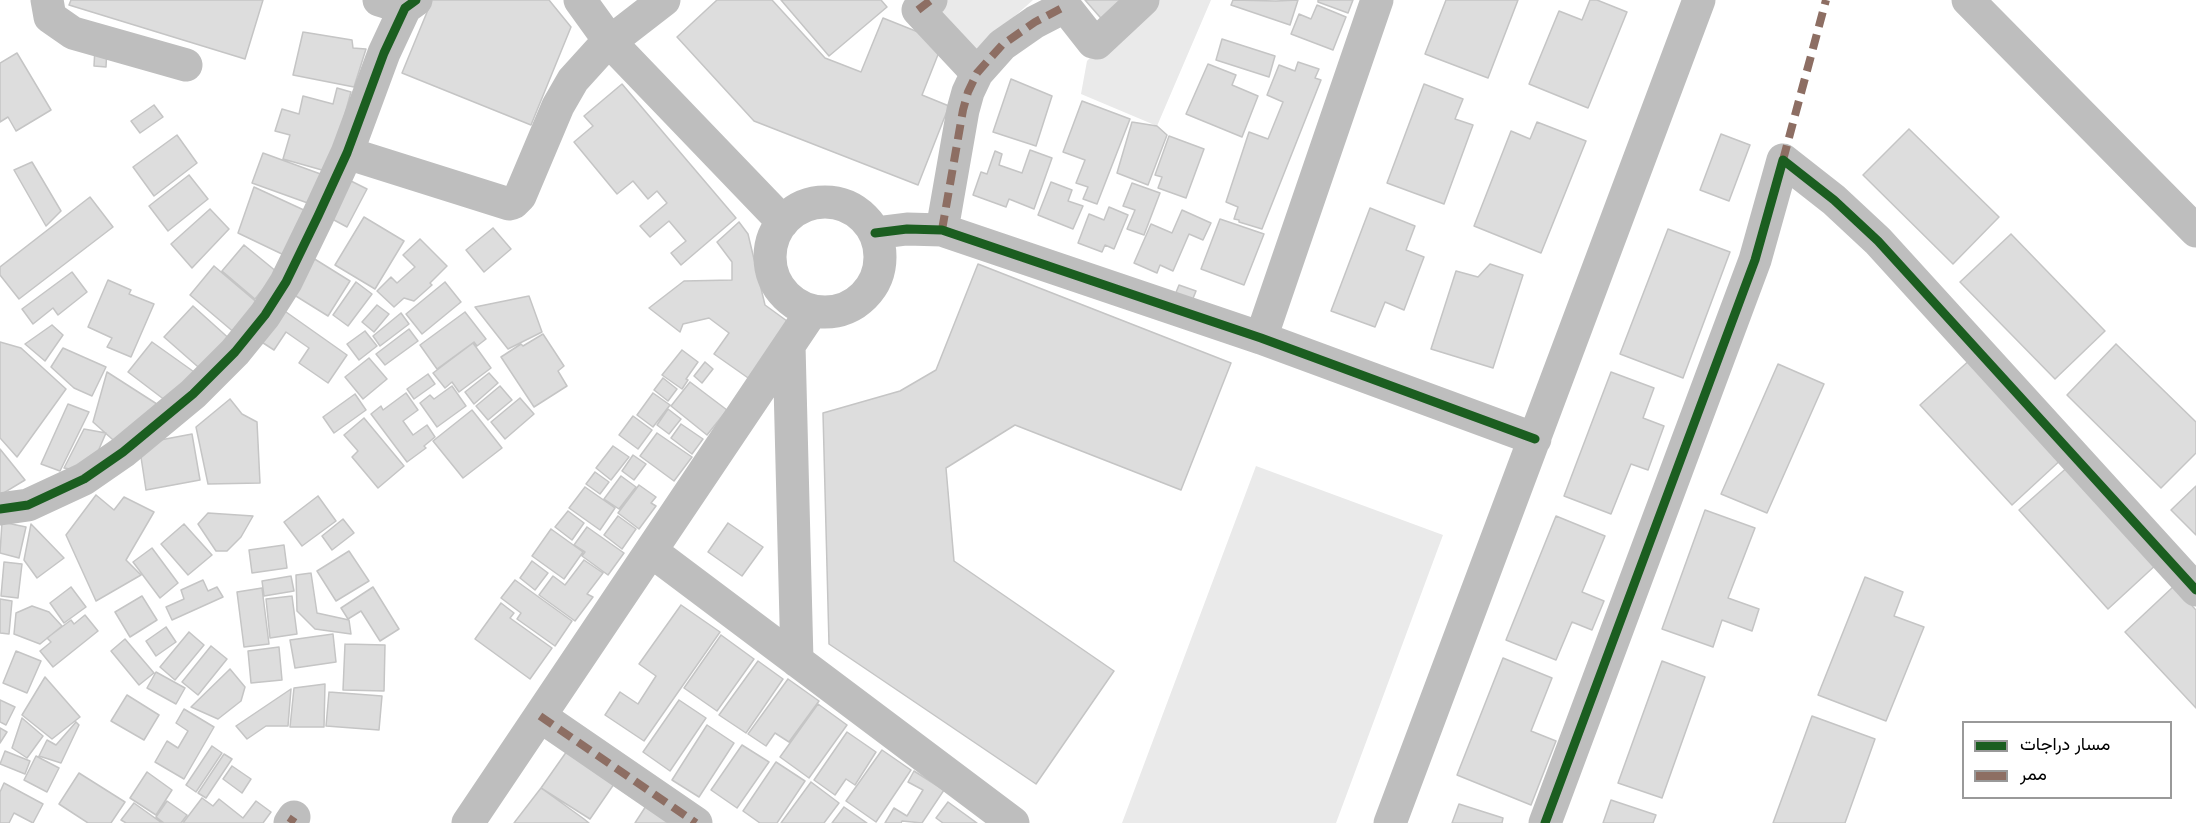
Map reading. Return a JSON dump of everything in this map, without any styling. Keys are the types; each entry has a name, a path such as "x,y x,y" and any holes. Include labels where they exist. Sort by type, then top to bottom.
{"street":[{"path":"47,0 50,17 73,33 186,65"},
{"path":"580,0 611,43 783,222"},
{"path":"347,153 509,204 513,203 520,196 558,106 573,80 587,62 664,0"},
{"path":"931,0 918,10 977,73"},
{"path":"942,230 963,110 977,73 1002,45 1062,4 1093,42 1097,43 1143,0"},
{"path":"1261,338 1377,0"},
{"path":"1390,823 1699,0"},
{"path":"1968,0 2196,231"},
{"path":"0,510 28,505 84,479 123,452 193,394 235,352 265,315 286,282 347,153 400,3"},
{"path":"1545,823 1755,260 1783,160 1834,200 1878,241 2196,590"},
{"path":"841,204 857,212 875,233 880,250 877,277 861,299 846,308 828,312 812,311 786,297 772,274 771,247 783,222 805,206 841,204"},
{"path":"875,233 907,229 942,230 1261,338 1535,439"},
{"path":"468,823 812,311"},
{"path":"789,345 798,661"},
{"path":"651,551 1012,823"},
{"path":"540,716 696,823"}],"shaded area":[{"path":"931,0 1033,0 969,57"},
{"path":"1147,0 1211,0 1157,126 1081,94 1087,61"},
{"path":"1256,466 1443,535 1336,823 1122,823"}],"building":[{"path":"71,0 263,0 245,59 69,5"},
{"path":"432,0 549,0 571,27 531,125 402,73"},
{"path":"717,0 772,0 825,58 861,72 883,18 943,42 922,95 949,106 918,185 754,121 677,37"},
{"path":"781,0 881,0 887,7 829,56"},
{"path":"1085,0 1135,0 1106,24"},
{"path":"1233,0 1298,0 1290,25 1231,5"},
{"path":"1318,0 1353,0 1348,13 1318,2"},
{"path":"1446,0 1518,0 1488,78 1425,54"},
{"path":"1590,0 1597,0 1627,12 1588,108 1529,84 1559,11 1582,20"},
{"path":"1317,5 1346,17 1333,50 1291,34 1299,14 1311,19"},
{"path":"303,32 352,40 353,48 366,49 354,87 293,75"},
{"path":"1222,39 1275,56 1269,77 1216,60"},
{"path":"95,47 107,48 106,67 94,66"},
{"path":"17,53 51,110 16,131 8,117 0,122 0,63"},
{"path":"1298,62 1319,69 1315,78 1321,80 1262,229 1234,219 1238,207 1226,202 1249,132 1268,139 1283,102 1267,95 1279,65 1295,71"},
{"path":"1208,64 1236,75 1232,85 1258,96 1242,137 1186,114"},
{"path":"1011,79 1052,96 1036,146 993,132"},
{"path":"622,84 736,218 681,265 671,253 686,241 669,221 650,237 640,226 667,203 657,191 648,199 633,181 617,194 574,142 593,126 584,116"},
{"path":"1424,84 1463,99 1455,119 1473,125 1444,204 1387,183"},
{"path":"337,88 351,92 329,172 283,159 290,135 275,131 282,109 299,114 303,96 333,104"},
{"path":"1082,101 1130,119 1097,204 1083,199 1088,187 1076,183 1085,160 1063,152"},
{"path":"154,105 163,117 140,133 131,121"},
{"path":"1132,122 1157,126 1167,135 1148,185 1117,173"},
{"path":"1537,122 1586,141 1541,253 1474,226 1511,131 1530,139"},
{"path":"1909,129 1999,217 1953,264 1863,175"},
{"path":"1721,134 1750,145 1729,201 1700,190"},
{"path":"177,135 197,163 154,196 133,167"},
{"path":"1169,136 1204,149 1186,198 1158,188 1162,177 1155,175"},
{"path":"1030,150 1052,158 1034,209 1009,199 1006,207 973,195 981,172 987,174 995,151 1002,154 999,165 1022,173"},
{"path":"263,153 326,176 316,206 252,183"},
{"path":"32,162 61,211 46,226 14,170"},
{"path":"189,175 208,199 168,231 149,206"},
{"path":"341,176 367,189 347,227 321,213"},
{"path":"1051,182 1072,190 1068,201 1083,206 1073,229 1038,215"},
{"path":"1132,183 1160,193 1144,235 1127,229 1135,210 1123,206"},
{"path":"254,187 306,211 284,255 238,233"},
{"path":"90,197 113,227 19,299 0,275 0,267"},
{"path":"1109,207 1128,215 1114,249 1105,245 1102,252 1078,243 1089,214 1104,220"},
{"path":"1370,208 1415,226 1406,250 1424,257 1404,310 1385,302 1375,327 1331,311"},
{"path":"210,209 229,229 192,268 171,244"},
{"path":"1182,210 1211,223 1203,240 1189,234 1173,271 1160,265 1157,273 1134,263 1151,224 1172,233"},
{"path":"364,217 404,241 375,289 335,265"},
{"path":"1220,219 1264,234 1244,285 1201,269"},
{"path":"739,222 748,234 765,305 787,321 751,380 714,354 729,333 709,318 683,324 680,332 649,308 684,281 732,280 732,262 717,242"},
{"path":"493,228 511,249 484,272 466,250"},
{"path":"1668,229 1730,252 1683,378 1620,354"},
{"path":"2011,234 2105,331 2055,379 1960,282"},
{"path":"420,239 447,266 430,283 432,285 414,301 404,298 394,307 377,291 391,277 397,283 415,267 403,255"},
{"path":"244,245 277,272 255,299 222,271"},
{"path":"313,258 350,281 328,316 291,293"},
{"path":"978,264 1231,363 1181,490 1015,425 946,468 954,561 1114,671 1036,784 829,644 823,413 900,391 936,370"},
{"path":"1490,264 1523,275 1493,368 1431,349 1456,271 1478,277"},
{"path":"214,266 260,305 236,334 190,295"},
{"path":"72,272 87,292 58,315 53,308 33,324 22,309"},
{"path":"108,280 131,290 129,294 154,304 131,357 107,347 112,338 88,327"},
{"path":"356,282 372,294 348,326 333,315"},
{"path":"445,282 461,302 422,334 406,314"},
{"path":"1179,285 1196,291 1190,306 1173,300"},
{"path":"529,296 542,332 508,349 475,307"},
{"path":"377,305 389,314 374,332 362,322"},
{"path":"193,306 233,342 205,373 164,337"},
{"path":"279,307 347,355 328,383 299,363 309,348 286,332 274,350 257,339"},
{"path":"465,312 486,339 477,346 474,342 437,369 420,345"},
{"path":"401,313 409,324 380,346 373,336"},
{"path":"52,325 63,335 45,361 25,344"},
{"path":"409,329 418,341 385,365 376,354"},
{"path":"365,331 377,346 359,360 347,344"},
{"path":"543,334 564,366 558,371 567,386 534,407 501,357"},
{"path":"0,342 21,348 66,389 17,457 0,438"},
{"path":"152,342 204,379 170,404 128,372"},
{"path":"473,343 491,368 459,392 452,382 445,388 433,373"},
{"path":"2116,344 2196,422 2196,453 2161,488 2067,395"},
{"path":"63,348 106,367 92,396 74,388 51,367"},
{"path":"682,350 698,362 682,389 662,375"},
{"path":"369,358 387,379 363,399 345,377"},
{"path":"1972,358 2064,457 2012,505 1920,405"},
{"path":"705,362 713,369 702,383 694,376"},
{"path":"1778,364 1824,384 1767,513 1721,494"},
{"path":"107,372 160,406 121,447 93,422"},
{"path":"1611,372 1654,388 1643,418 1664,426 1648,470 1631,464 1611,514 1564,496"},
{"path":"489,373 498,383 474,404 465,392"},
{"path":"428,374 435,384 414,399 407,389"},
{"path":"663,378 677,389 668,401 654,390"},
{"path":"690,382 727,410 707,435 671,406"},
{"path":"452,386 466,406 437,427 420,403 430,395 434,399"},
{"path":"500,386 512,400 488,420 476,406"},
{"path":"406,393 418,410 403,421 413,435 427,425 435,437 424,446 426,448 407,462 371,414 381,406 383,410"},
{"path":"653,393 670,405 653,427 637,415"},
{"path":"355,394 366,410 334,433 323,417"},
{"path":"520,398 534,414 505,439 491,422"},
{"path":"230,399 242,414 257,422 260,483 208,484 196,427"},
{"path":"68,404 89,412 60,471 41,464"},
{"path":"668,409 681,419 669,434 657,425"},
{"path":"472,410 502,448 463,478 433,441"},
{"path":"633,416 652,430 638,449 619,435"},
{"path":"364,418 404,466 378,488 352,457 358,451 344,435"},
{"path":"681,424 703,439 692,454 671,438"},
{"path":"84,429 106,433 89,472 64,468"},
{"path":"657,433 692,457 674,481 640,456"},
{"path":"192,434 200,480 146,490 139,444"},
{"path":"613,446 629,457 611,480 596,468"},
{"path":"0,449 25,480 0,495"},
{"path":"633,455 646,464 634,480 622,471"},
{"path":"2070,465 2158,563 2108,609 2019,510"},
{"path":"595,472 609,482 600,494 586,484"},
{"path":"621,476 636,487 619,509 604,499"},
{"path":"639,485 656,497 651,503 656,506 639,529 618,513"},
{"path":"2196,486 2196,535 2171,510"},
{"path":"585,487 615,508 600,530 569,508"},
{"path":"96,495 114,510 124,497 154,512 126,560 141,575 96,601 66,535"},
{"path":"318,496 336,521 302,546 284,522"},
{"path":"1705,510 1755,528 1728,598 1759,609 1752,631 1722,620 1713,647 1662,629"},
{"path":"568,511 584,523 572,540 555,527"},
{"path":"208,513 253,516 241,537 227,551 216,551 198,524"},
{"path":"618,516 636,529 622,549 604,535"},
{"path":"1556,516 1605,536 1582,592 1604,601 1592,630 1572,622 1556,660 1506,640"},
{"path":"343,519 354,533 332,550 322,536"},
{"path":"2,522 26,527 19,558 0,553"},
{"path":"728,523 763,547 742,576 708,552"},
{"path":"31,524 64,558 37,578 24,560"},
{"path":"184,524 212,555 188,575 161,544"},
{"path":"587,527 624,553 608,575 582,556 585,552 574,545"},
{"path":"551,529 583,552 564,579 532,556"},
{"path":"284,545 287,568 252,573 249,550"},
{"path":"152,548 178,583 160,598 133,562"},
{"path":"349,551 369,581 336,601 317,571"},
{"path":"584,560 603,573 587,594 593,597 575,621 539,595 553,576 565,585"},
{"path":"532,561 548,573 535,590 520,578"},
{"path":"4,562 22,564 18,598 1,596"},
{"path":"311,573 317,613 349,620 351,634 315,629 297,611 296,575"},
{"path":"291,576 294,591 264,596 262,581"},
{"path":"1865,577 1903,592 1894,616 1924,627 1886,721 1818,695"},
{"path":"203,580 208,591 217,587 223,597 172,620 166,607 184,599 181,590"},
{"path":"515,580 572,621 555,646 517,619 521,613 501,598"},
{"path":"2174,586 2196,610 2196,708 2125,632"},
{"path":"71,587 86,607 64,623 50,603"},
{"path":"373,587 399,629 380,641 361,611 348,619 341,608"},
{"path":"262,588 269,644 244,647 237,592"},
{"path":"142,596 157,620 130,637 115,612"},
{"path":"292,596 297,634 270,638 266,599"},
{"path":"0,599 12,601 9,634 0,633"},
{"path":"501,603 514,613 510,618 552,648 530,679 475,639"},
{"path":"681,605 720,632 644,741 605,715 620,692 638,704 656,676 639,664"},
{"path":"32,606 49,612 62,626 40,644 14,634 16,613"},
{"path":"85,615 98,631 53,667 40,651 51,642 47,638 71,620 74,624"},
{"path":"166,627 176,642 156,656 146,641"},
{"path":"189,632 204,645 175,680 160,667"},
{"path":"333,634 336,662 295,668 290,640"},
{"path":"721,635 754,659 717,711 684,688"},
{"path":"125,639 154,673 139,685 111,651"},
{"path":"345,644 385,645 384,691 343,690"},
{"path":"211,646 227,659 198,695 182,682"},
{"path":"279,647 282,680 251,683 248,651"},
{"path":"16,651 41,661 27,693 3,683"},
{"path":"1503,658 1552,678 1531,731 1556,741 1531,805 1457,775"},
{"path":"758,661 783,679 746,733 719,715"},
{"path":"1662,661 1705,677 1662,798 1618,783"},
{"path":"230,669 245,687 241,701 218,719 191,707"},
{"path":"156,672 185,688 176,704 147,688"},
{"path":"45,677 80,717 52,739 22,715"},
{"path":"788,679 819,701 789,742 775,733 766,746 748,734"},
{"path":"325,684 324,727 290,727 294,688"},
{"path":"291,689 288,726 266,726 247,739 236,726"},
{"path":"329,692 382,696 379,730 326,726"},
{"path":"127,695 159,715 144,740 111,721"},
{"path":"0,700 15,707 6,725 0,722"},
{"path":"679,700 706,718 670,771 643,752"},
{"path":"818,704 847,725 809,778 780,757"},
{"path":"184,709 214,727 184,779 155,762 167,741 178,748 188,731 176,723"},
{"path":"1812,716 1875,739 1845,823 1773,823"},
{"path":"22,718 43,736 27,758 12,748"},
{"path":"76,722 79,725 61,763 39,756 47,740 56,745"},
{"path":"707,725 734,743 699,797 672,780"},
{"path":"0,728 7,732 0,743"},
{"path":"847,732 876,752 855,785 846,779 835,795 814,780"},
{"path":"742,745 769,762 737,808 711,790"},
{"path":"212,746 222,753 196,792 186,785"},
{"path":"882,750 911,770 876,822 846,801"},
{"path":"5,751 30,761 25,774 0,764"},
{"path":"567,751 614,784 590,819 541,788"},
{"path":"224,754 232,759 206,798 198,793"},
{"path":"36,756 59,768 47,792 24,780"},
{"path":"776,762 805,781 777,823 760,823 743,811"},
{"path":"232,766 251,779 242,793 223,779"},
{"path":"914,771 944,790 922,823 902,821 901,823 885,823 894,808 907,816 923,790 908,782"},
{"path":"147,772 172,790 156,815 130,798"},
{"path":"79,773 125,802 111,823 88,823 59,804"},
{"path":"811,782 839,803 824,823 781,823"},
{"path":"4,783 43,804 33,823 14,813 9,823 0,823 0,792"},
{"path":"541,788 584,819 589,823 514,823"},
{"path":"202,798 213,806 219,799 243,818 256,801 271,812 263,823 183,823"},
{"path":"1611,800 1656,815 1653,823 1603,823"},
{"path":"167,801 187,815 181,823 164,823 156,817"},
{"path":"948,802 977,823 943,823 936,818"},
{"path":"134,803 162,823 126,823 121,820"},
{"path":"1459,804 1503,818 1502,823 1452,823"},
{"path":"646,806 670,823 635,823"},
{"path":"844,807 867,823 832,823"}],"marked path":[{"path":"918,10 931,0"},
{"path":"1783,160 1826,0"},
{"path":"942,230 963,110 977,73 1002,45 1035,22 1064,7"},
{"path":"540,716 696,823"},
{"path":"290,823 294,817"}],"cycle path":[{"path":"0,509 28,505 84,479 123,452 193,394 235,352 265,315 286,282 347,153 384,53 405,8 416,0"},
{"path":"1545,823 1755,260 1783,160 1834,200 1878,241 2196,590"},
{"path":"875,233 907,229 942,230 1261,338 1535,439"}]}
